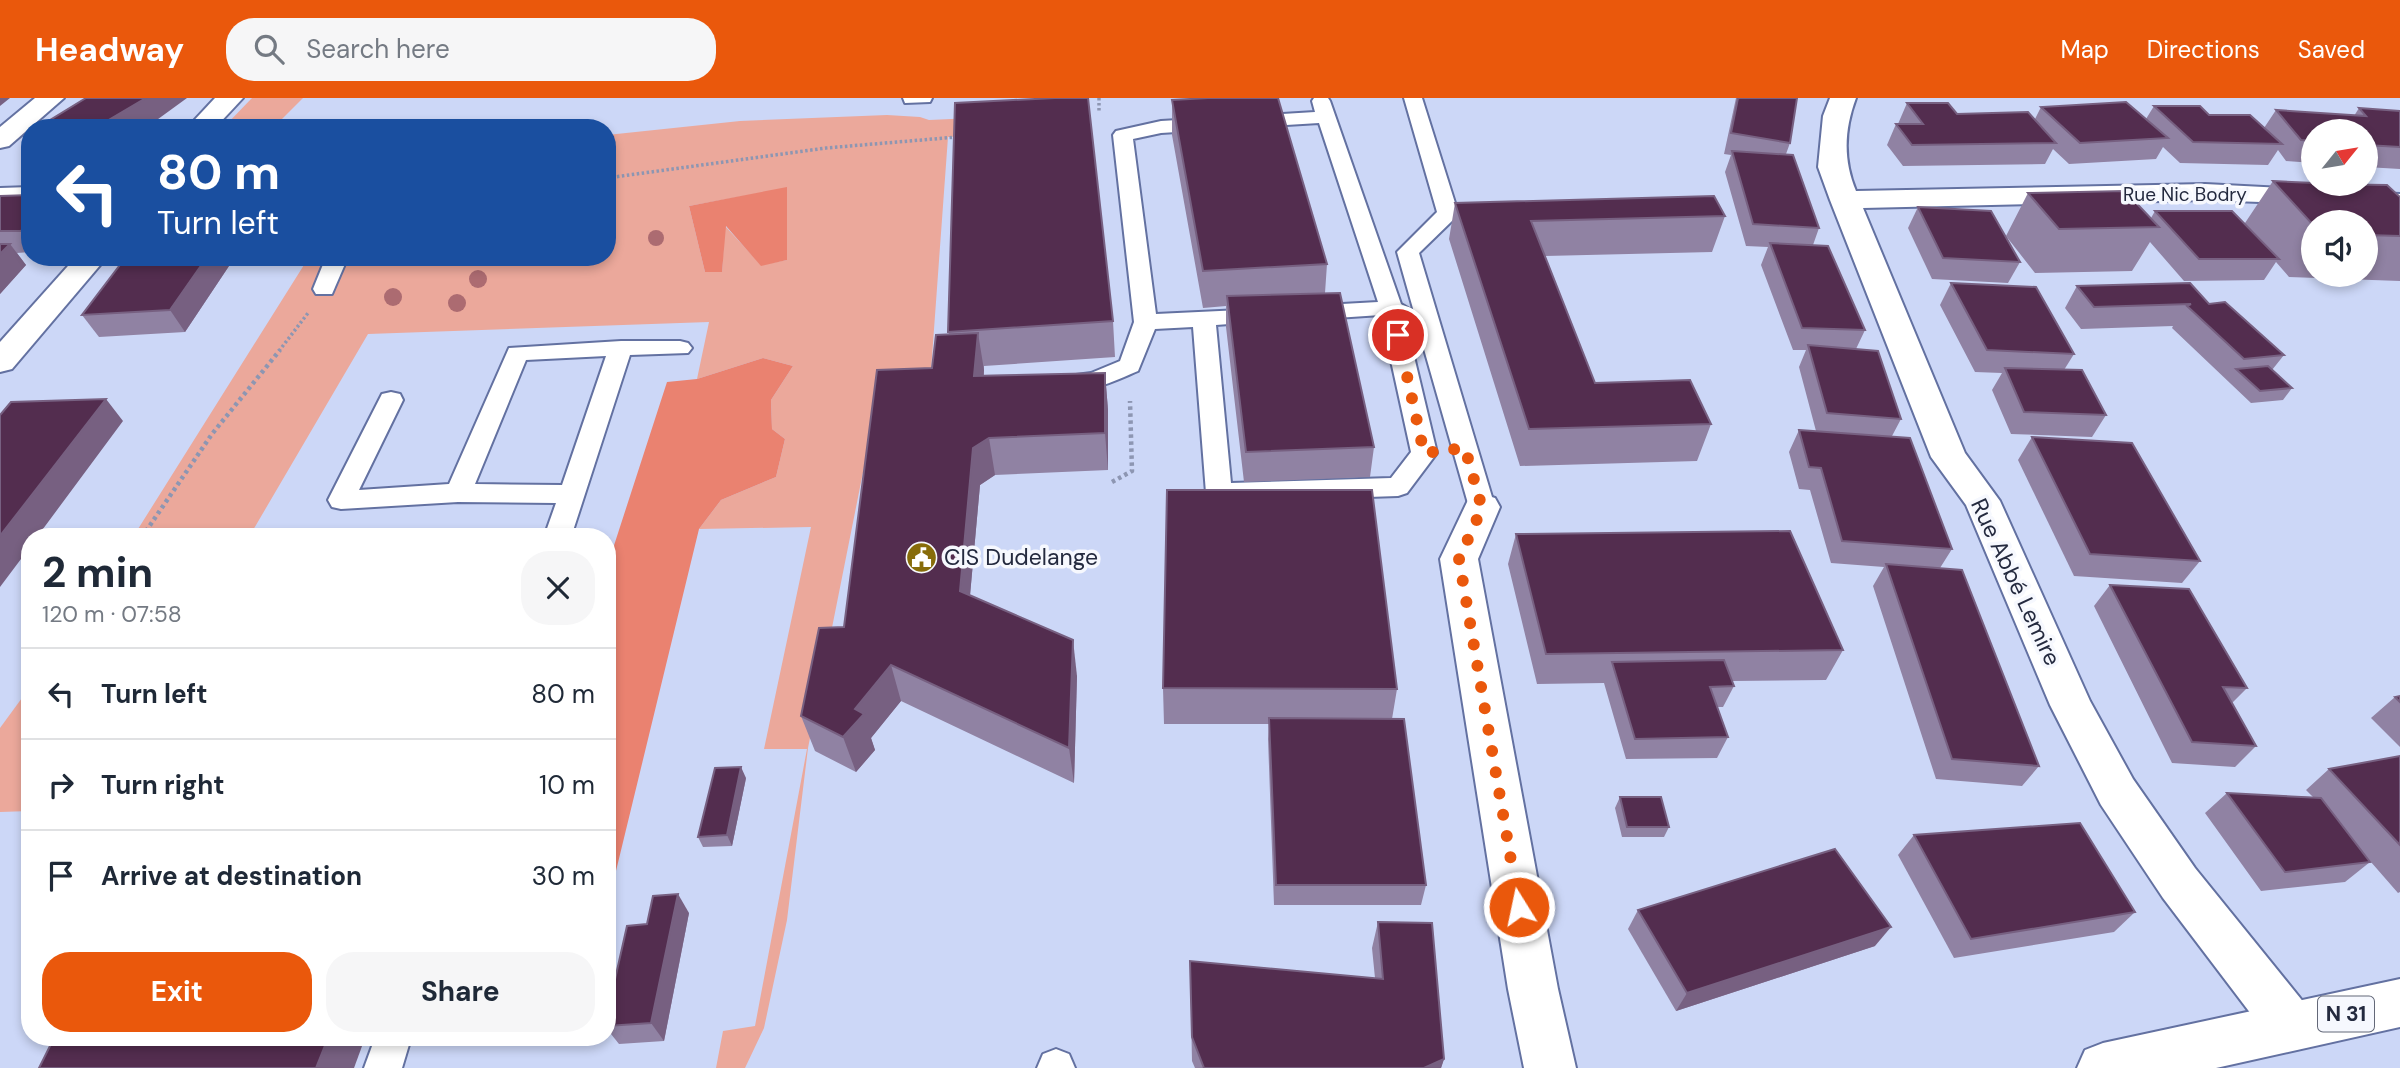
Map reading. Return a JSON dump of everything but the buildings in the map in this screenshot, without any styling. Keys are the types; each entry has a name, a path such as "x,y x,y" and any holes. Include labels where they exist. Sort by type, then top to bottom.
{"street":[{"path":"26,119 51,98"},
{"path":"209,119 230,98"},
{"name":"Rue Abbé Lemire","path":"1843,98 1836,116 1832,167 1949,457 1982,501 2071,705 2117,792 2179,883 2291,1026"},
{"path":"0,140 21,123"},
{"name":"Rue Nic Bodry","path":"1844,200 2205,192 2400,203"},
{"path":"0,195 21,195"},
{"path":"0,362 84,266"},
{"path":"1482,508 1459,559 1521,921 1550,1068"},
{"name":"N 31","path":"2103,1068 2400,1003"}],"lane":[{"path":"912,99 923,98"},
{"path":"1413,98 1448,214"},
{"path":"1046,384 1096,380 1130,366 1146,322 1123,135 1161,127 1322,107 1391,308 1424,453"},
{"path":"1482,508 1408,252 1448,214 1517,210"},
{"path":"324,289 333,266"},
{"path":"1146,322 1391,308 1431,331"},
{"path":"1204,319 1219,493 1398,487 1424,453 1465,448"},
{"path":"561,528 621,348"},
{"path":"458,493 517,353 680,348"},
{"path":"391,400 341,500 458,493 572,494"},
{"path":"383,1068 390,1046"}],"path":[{"path":"616,177 820,148 897,139 961,136"},
{"path":"148,528 186,469 237,400 292,338 324,289"},
{"path":"1112,482 1132,471 1130,399"}],"shaded area":[{"path":"252,98 303,98 282,119 232,119"},
{"path":"1087,113 1090,131 948,137 929,398 877,402 808,748 787,920 764,1028 745,1068 716,1068 723,1031 755,1026 807,749 764,749 811,527 699,529 721,500 776,477 785,439 772,429 771,400 793,366 763,358 697,379 709,322 368,334 254,528 139,528 303,266 616,266 616,134 740,121 887,115 929,120","holes":["787,188 787,260 761,265 725,226 722,272 705,272 689,206"]},
{"path":"787,187 787,260 761,266 726,226 722,272 705,272 689,206"},
{"path":"763,358 793,366 771,400 772,429 785,439 776,477 721,500 699,529 616,871 616,539 667,382 697,379"},
{"path":"21,699 21,811 0,812 0,728"}],"place":[{"name":"CIS Dudelange","path":"921,557"}],"route":[{"path":"1398,335 1424,453 1446,448 1465,448 1482,508 1459,559 1519,907"}]}
